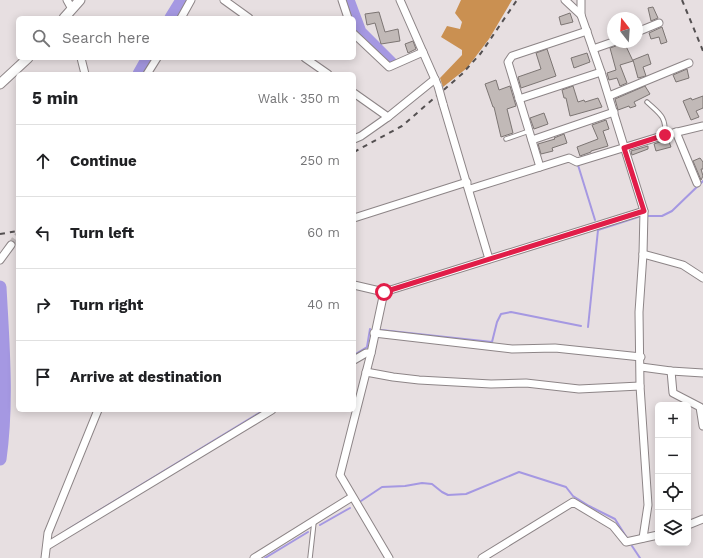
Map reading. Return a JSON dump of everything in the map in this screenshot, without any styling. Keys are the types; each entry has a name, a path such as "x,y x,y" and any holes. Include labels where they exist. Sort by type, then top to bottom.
{"main road":[{"path":"0,84 26,60"}],"street":[{"path":"182,16 192,0"},
{"path":"224,0 246,16"},
{"path":"342,0 347,16"},
{"path":"400,0 436,82 470,189 489,258"},
{"path":"565,0 581,15"},
{"path":"581,0 581,15 614,112 644,211 639,312 641,357 640,386 648,505 642,538"},
{"path":"643,30 659,23"},
{"path":"540,167 508,62 512,56 587,31"},
{"path":"356,36 389,68 423,52"},
{"path":"593,49 607,44"},
{"path":"82,60 84,72"},
{"path":"148,72 156,60"},
{"path":"309,60 325,72"},
{"path":"608,96 689,63"},
{"path":"519,99 601,72"},
{"path":"356,138 436,82"},
{"path":"356,93 388,117"},
{"path":"532,140 614,112"},
{"path":"470,189 569,158 577,162 665,135 703,126"},
{"path":"676,132 697,183"},
{"path":"356,217 467,182"},
{"path":"356,285 384,292 489,258 644,211"},
{"path":"0,260 11,245"},
{"path":"643,254 683,266 703,278"},
{"path":"356,412 371,353 374,333 384,292"},
{"path":"374,333 512,349 555,348 641,357"},
{"path":"356,359 366,353 371,353"},
{"path":"641,367 703,373"},
{"path":"671,371 673,393 700,407 703,426"},
{"path":"366,372 419,380 491,384 526,383 579,389 640,386"},
{"path":"46,558 48,533 97,412"},
{"path":"47,546 269,412"},
{"path":"356,412 340,475 352,498 389,558"},
{"path":"254,558 352,498"},
{"path":"482,558 573,502 613,526 626,542 655,535"},
{"path":"691,525 703,519"}],"lane":[{"path":"648,102 662,116 665,124 665,135"},
{"path":"506,139 529,131"},
{"path":"310,558 314,522"}],"shaded area":[{"path":"461,0 512,0 489,39 467,68 443,87 440,78 462,55 462,50 441,37 447,26 460,29 462,22 455,13"}],"building":[{"path":"653,7 658,18 651,21 648,8"},
{"path":"379,12 385,32 398,29 400,41 381,44 375,23 367,25 365,14"},
{"path":"570,13 573,22 561,25 559,17"},
{"path":"662,27 667,42 661,44 659,37 651,39 649,33"},
{"path":"413,41 416,49 408,53 405,44"},
{"path":"610,48 627,48 633,61 620,65 627,83 620,86 617,78 609,80 607,73 616,70"},
{"path":"547,49 556,76 521,88 518,77 541,69 536,53"},
{"path":"587,53 590,62 574,68 571,58"},
{"path":"648,54 651,64 643,67 646,76 638,78 633,60"},
{"path":"687,69 689,78 676,82 673,75"},
{"path":"496,80 499,90 510,86 516,106 507,109 513,133 501,137 494,107 485,84"},
{"path":"573,86 578,102 584,100 585,102 598,98 602,107 570,116 566,98 564,98 562,90"},
{"path":"645,86 650,94 634,102 636,106 630,108 629,106 618,110 615,99"},
{"path":"703,96 703,108 696,111 699,117 691,120 683,101 691,98 692,100"},
{"path":"544,113 548,124 534,129 530,118"},
{"path":"606,120 609,129 603,131 608,146 580,156 577,147 598,139 592,125"},
{"path":"564,134 567,143 552,148 553,151 541,154 538,144 555,139 554,138"},
{"path":"668,139 671,147 656,151 654,144"},
{"path":"648,146 648,149 632,155 631,151"},
{"path":"700,158 703,162 703,169 701,169 703,176 701,180 693,161"}],"waterway":[{"path":"172,16 182,0"},
{"path":"348,0 354,16"},
{"path":"356,21 360,32 391,63"},
{"path":"140,72 147,60"},
{"path":"578,165 595,220"},
{"path":"648,216 662,216 672,211 703,181"},
{"path":"588,327 598,230 638,217"},
{"path":"0,287 4,395 4,416 0,459"},
{"path":"381,330 492,342 497,322 501,314 511,312 581,326"},
{"path":"356,354 367,347 370,329"},
{"path":"67,530 261,412"},
{"path":"361,501 382,487 405,486 422,483 432,484 448,495 466,494 519,472 566,487 573,496 615,519 627,538"},
{"path":"320,525 350,508"},
{"path":"265,558 308,532"},
{"path":"632,546 640,558"}],"tunnel":[{"path":"11,245 16,238"}],"railway":[{"path":"356,151 402,126 462,74 481,53 517,0"},
{"path":"682,0 703,51"},
{"path":"0,234 16,231"}],"route":[{"path":"384,292 644,211 624,148 665,135"}]}
